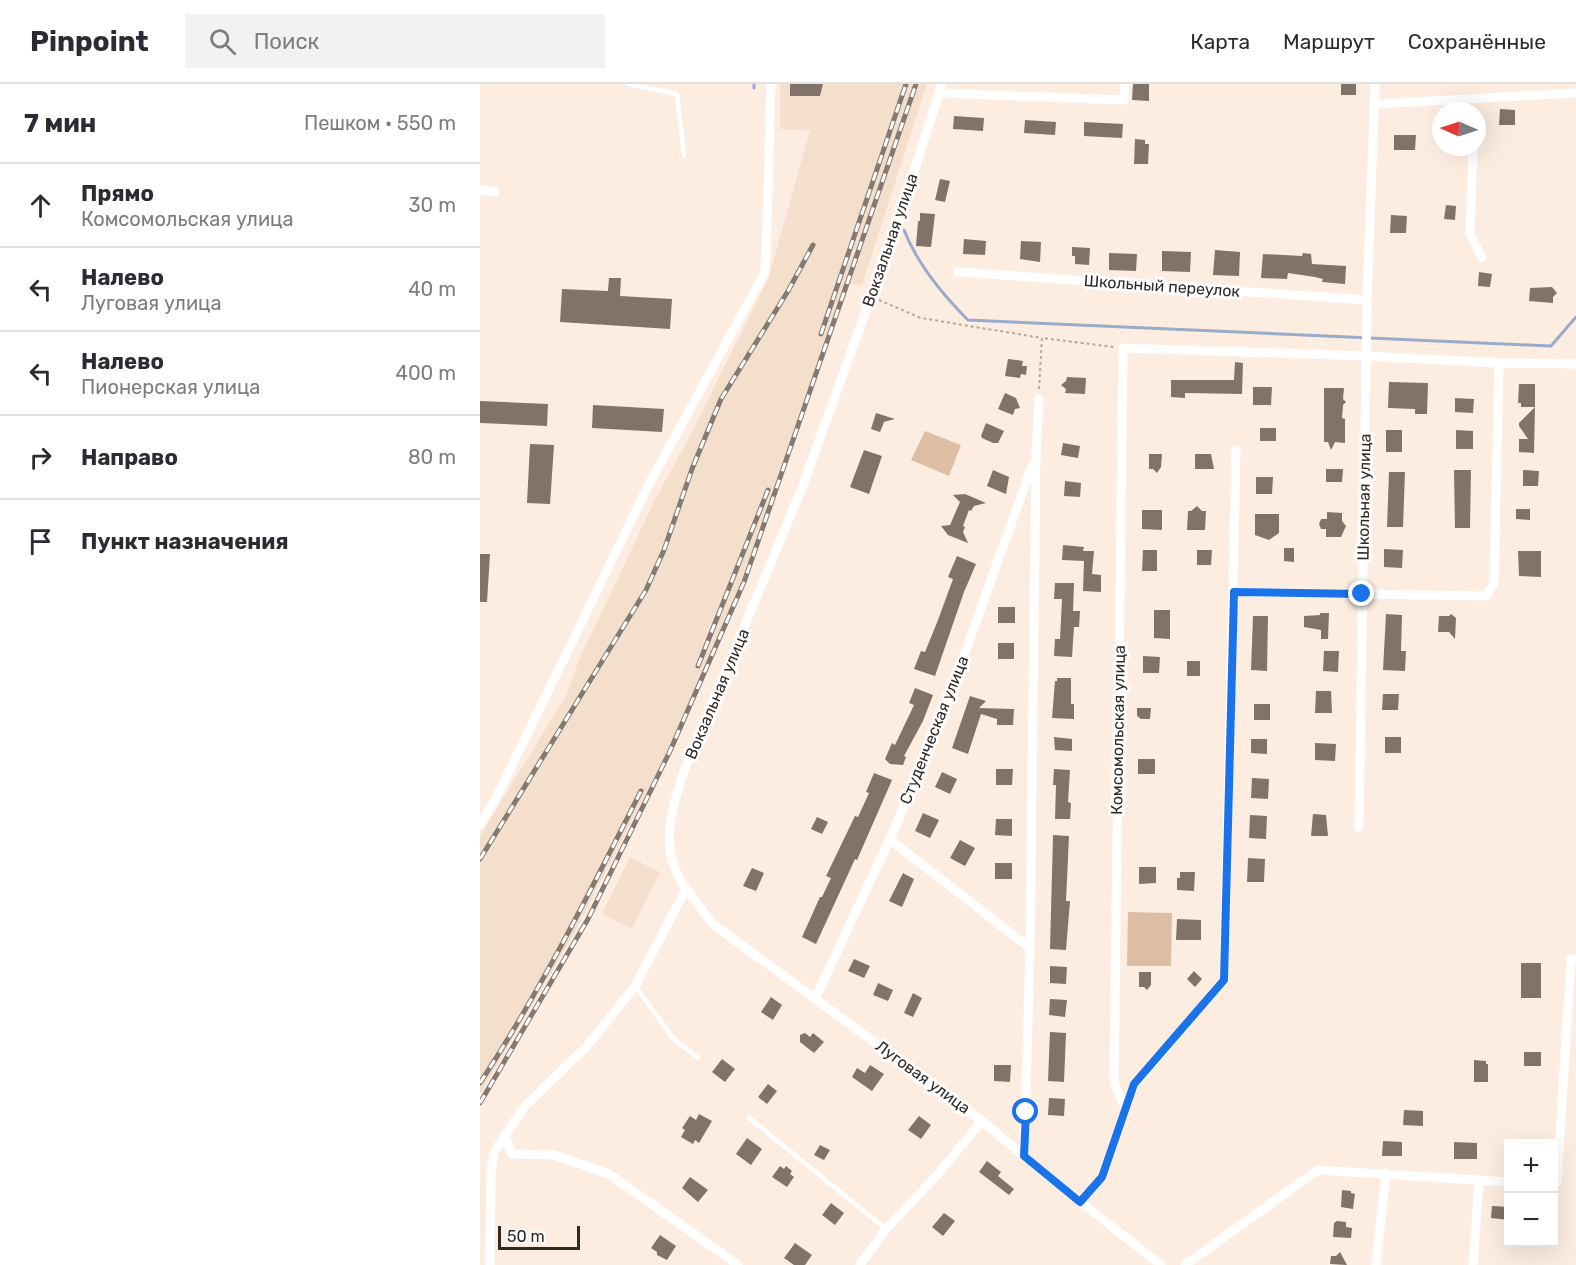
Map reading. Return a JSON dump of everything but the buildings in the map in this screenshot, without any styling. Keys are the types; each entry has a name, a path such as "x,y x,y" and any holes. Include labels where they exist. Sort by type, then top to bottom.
{"street":[{"path":"480,825 498,794 648,486 764,274 771,84"},
{"path":"940,88 1124,100 1125,84"},
{"path":"1367,300 1375,84"},
{"name":"Вокзальная улица","path":"686,889 677,877 671,861 668,838 672,807 684,771 802,488 896,227 940,88"},
{"path":"1375,104 1576,93"},
{"path":"1473,156 1470,234 1482,258"},
{"path":"480,190 495,192"},
{"name":"Школьный переулок","path":"958,272 1367,300"},
{"name":"Школьная улица","path":"1359,827 1367,300"},
{"path":"1123,348 1366,352 1499,363 1576,364"},
{"name":"Комсомольская улица","path":"1123,348 1114,1083 1125,1110"},
{"path":"1234,592 1486,596 1494,583 1499,363"},
{"path":"1024,1156 1030,948 1036,454 1039,399"},
{"path":"1080,1202 1102,1177 1134,1084 1224,980 1236,450"},
{"name":"Студенческая улица","path":"815,999 889,839 953,686 1036,454"},
{"path":"889,839 1030,948"},
{"path":"490,1265 494,1152 524,1107 587,1046 635,986 686,889"},
{"name":"Луговая улица","path":"686,889 713,924 982,1121 1161,1265"},
{"path":"1558,1166 1571,959 1576,959"},
{"path":"860,1265 886,1229 938,1174 982,1121"},
{"path":"505,1134 512,1154 554,1155 609,1174 738,1265"},
{"path":"1185,1265 1318,1170 1504,1182"},
{"path":"1376,1265 1386,1173"},
{"path":"1473,1265 1479,1181"}],"lane":[{"path":"629,84 676,94 684,156"},
{"path":"635,986 673,1038 698,1058"},
{"path":"748,1117 886,1229"}],"path":[{"path":"871,297 921,318 1042,338 1123,348"},
{"path":"1039,399 1042,338"}],"shaded area":[{"path":"780,84 927,84 862,285 847,284 782,477 744,578 705,669 667,752 571,939 480,1094 480,836 567,694 579,660 655,500 691,434 769,277 810,130 780,129"},
{"path":"925,431 961,445 949,476 911,460"},
{"path":"630,857 660,872 632,929 602,914"},
{"path":"1128,912 1172,913 1171,966 1127,966"}],"waterway":[{"path":"904,230 932,278 968,320 1551,346 1576,317"}],"railway":[{"path":"821,334 906,84"},
{"path":"480,1103 588,919 670,751 744,582 916,84"},
{"path":"480,859 646,590 664,550 692,469 721,399 788,291 813,245"},
{"path":"698,666 768,490"},
{"path":"480,1083 545,976 641,791"}],"route":[{"path":"1026,1112 1024,1156 1080,1202 1102,1177 1134,1084 1224,980 1234,592 1362,594"}]}
